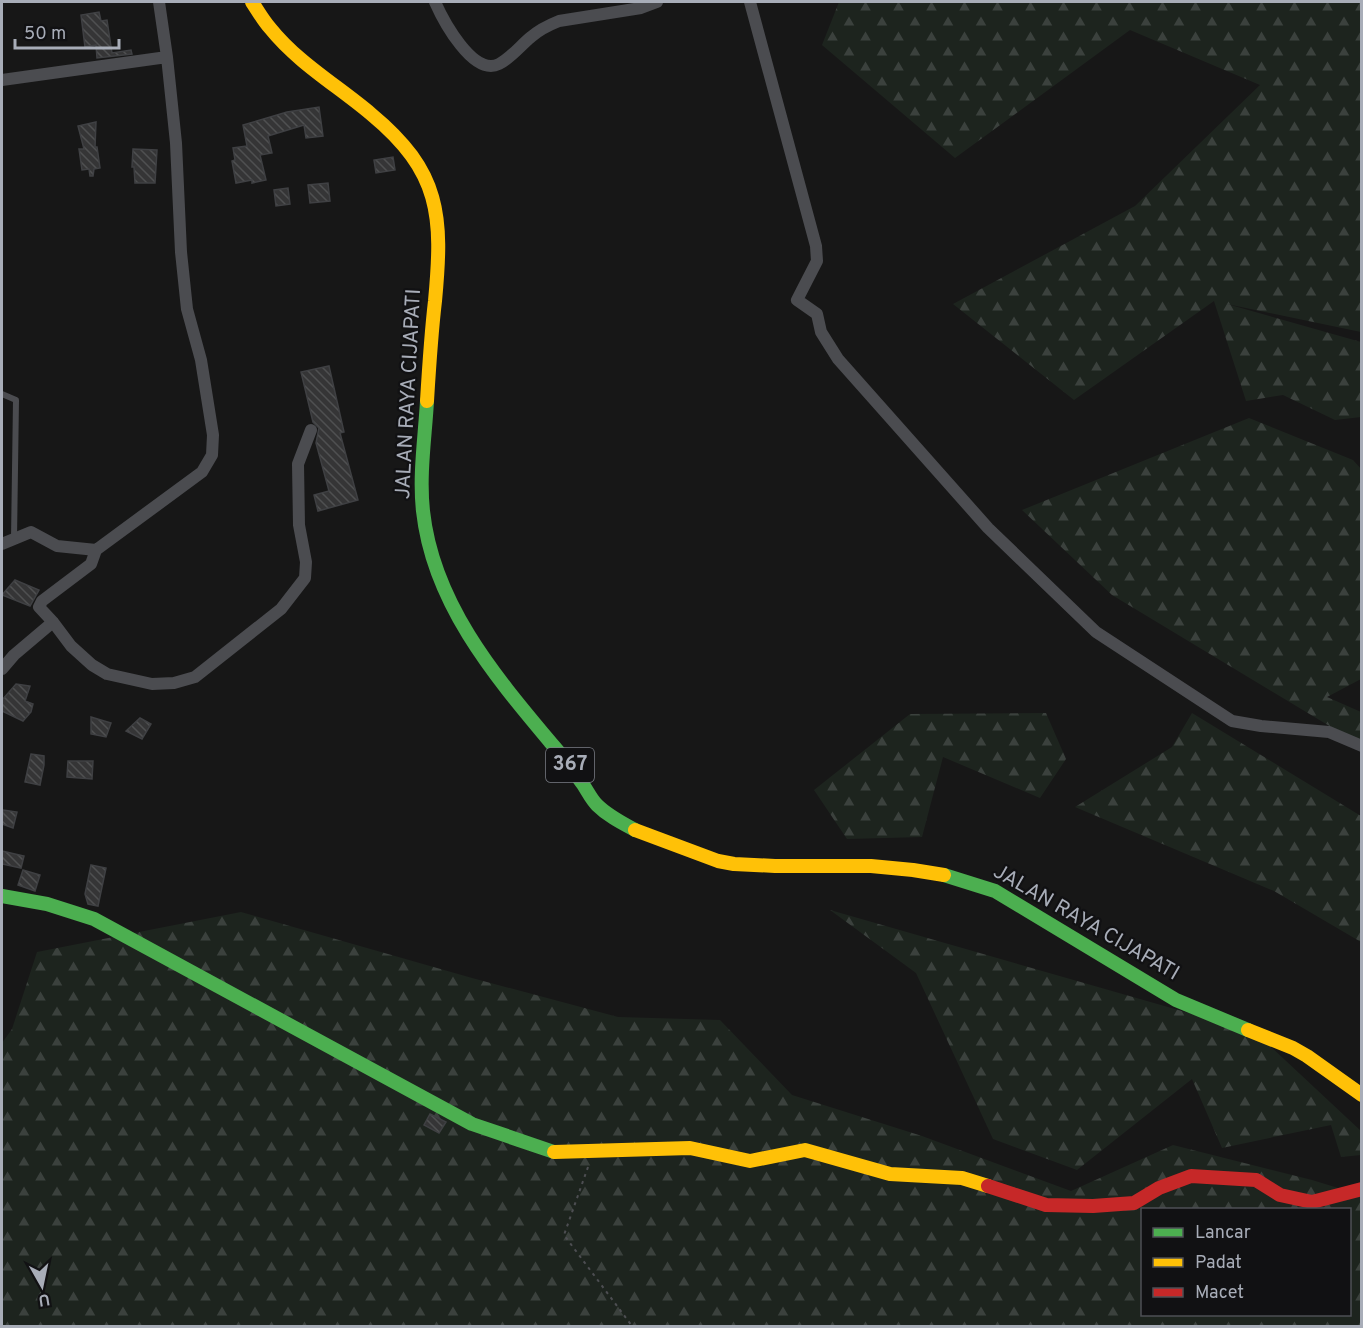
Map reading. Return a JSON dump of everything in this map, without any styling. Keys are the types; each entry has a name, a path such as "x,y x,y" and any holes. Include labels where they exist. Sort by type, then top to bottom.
{"main road":[{"name":"JALAN RAYA CIJAPATI","path":"252,2 265,23 286,45 392,132 417,159 432,192 440,231 440,245 422,482 424,519 435,563 452,608 473,645 520,707 559,750 598,806 638,831 720,861 781,867 879,865 974,882 995,891 1176,1000 1293,1048 1362,1095"},
{"path":"2,896 47,904 94,919 472,1124 557,1153 690,1148 750,1161 805,1150 890,1174 962,1178 1046,1205 1093,1206 1134,1203 1159,1188 1191,1176 1256,1180 1280,1195 1312,1202 1362,1189"}],"street":[{"path":"159,2 176,143 181,252 187,309 201,360 214,445 212,455 202,472 96,550 91,564 40,603 39,607 71,646 92,665 107,674 152,684 195,677 281,609 305,578 306,562 299,525 298,464 311,430"},
{"path":"435,2 452,31 471,56 483,65 494,66 507,58 533,35 559,21 641,8 657,2"},
{"path":"750,2 816,246 818,261 797,300 817,314 821,332 838,359 988,528 1096,632 1232,721 1329,732 1362,746"},
{"path":"2,80 167,57"},
{"path":"2,544 31,532 57,546 96,550"},
{"path":"2,669 14,655 53,622"}],"lane":[{"path":"2,394 16,400 14,540"}],"path":[{"path":"593,1153 564,1234 632,1326"}],"green space":[{"path":"839,2 1361,2 1361,332 1227,304 1361,342 1361,417 1335,420 1283,395 1246,401 1214,301 1074,400 953,304 1135,206 1260,85 1130,30 955,158 822,45"},
{"path":"1249,418 1353,460 1362,470 1361,679 1327,697 1361,712 1361,745 1112,595 1022,510"},
{"path":"1046,713 1066,759 1040,798 943,757 922,837 847,839 814,790 910,714"},
{"path":"1192,713 1361,816 1361,942 1274,891 1075,807 1172,747"},
{"path":"830,910 1255,1032 1361,1131 1361,1155 1341,1157 1331,1125 1222,1148 1192,1079 1077,1170 993,1139 916,973"},
{"path":"241,912 618,1017 720,1020 792,1095 922,1136 1071,1191 1173,1145 1312,1180 1361,1195 1361,1326 2,1326 2,1043 12,1029 37,952"}],"building":[{"path":"99,12 101,21 107,20 112,53 131,50 132,54 97,58 96,45 85,47 81,15"},
{"path":"319,107 323,136 306,138 304,125 268,136 272,153 260,155 266,180 236,183 232,161 235,160 233,148 247,146 243,125 287,112"},
{"path":"96,122 95,147 97,147 100,168 94,169 93,176 90,176 89,169 82,170 79,149 84,149 78,126"},
{"path":"133,149 157,150 155,183 135,183 134,167 132,167"},
{"path":"393,157 395,170 376,173 374,160"},
{"path":"328,183 330,201 310,203 308,185"},
{"path":"288,188 290,204 276,206 274,190"},
{"path":"329,366 344,432 340,433 358,500 318,511 314,495 329,491 316,443 319,428 313,422 301,372"},
{"path":"15,580 39,590 30,606 2,595"},
{"path":"16,684 30,686 25,701 33,704 31,712 23,721 2,711 2,700"},
{"path":"91,717 111,723 106,737 91,734"},
{"path":"140,718 151,724 142,739 126,731"},
{"path":"31,754 44,756 40,785 25,782"},
{"path":"68,761 93,761 92,779 67,777"},
{"path":"3,810 17,812 13,828 2,824"},
{"path":"2,851 24,856 21,868 2,864"},
{"path":"91,865 106,868 98,906 88,904 85,894"},
{"path":"23,870 40,875 35,891 18,885"},
{"path":"430,1114 446,1122 439,1133 424,1125"}],"traffic: fast":[{"path":"427,401 422,470 423,511 429,545 439,576 453,607 488,664 567,762 595,803 610,816 635,830"},
{"path":"944,875 995,891 1176,1000 1248,1030"},
{"path":"2,896 47,904 94,919 472,1124 554,1152"}],"traffic: slow":[{"path":"252,2 281,41 394,135 412,156 424,176 437,220 438,244 427,401"},
{"path":"635,830 718,861 734,864 871,866 944,875"},
{"path":"1248,1030 1293,1048 1362,1095"},
{"path":"554,1152 690,1148 750,1161 805,1150 890,1174 962,1178 988,1186"}],"traffic: jam":[{"path":"988,1186 1046,1205 1093,1206 1134,1203 1159,1188 1191,1176 1256,1180 1280,1195 1312,1202 1362,1189"}]}
